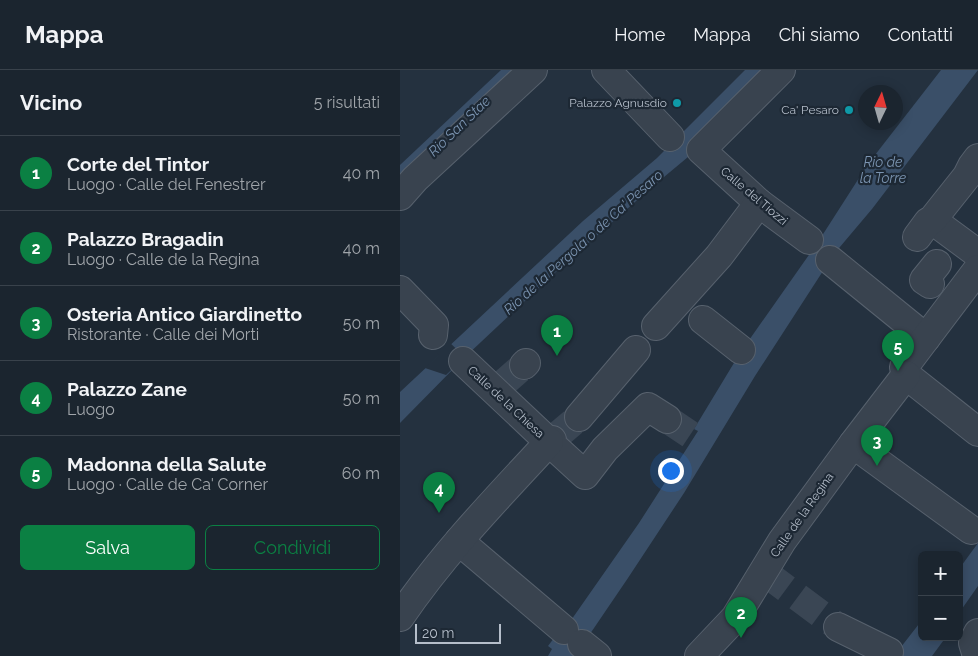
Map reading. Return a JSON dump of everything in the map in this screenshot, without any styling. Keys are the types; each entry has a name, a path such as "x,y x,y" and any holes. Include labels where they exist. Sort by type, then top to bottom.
{"street":[{"path":"400,196 415,179 533,70"},
{"path":"606,70 670,137"},
{"name":"Calle del Tiozzi","path":"780,70 701,150 759,203 809,240"},
{"path":"978,158 967,176 924,228 978,254"},
{"path":"656,326 719,256 759,203"},
{"path":"830,260 926,338 942,287 978,269"},
{"path":"700,276 703,316 741,350"},
{"path":"400,290 434,325 433,335"},
{"name":"Calle de la Regina","path":"699,656 735,618 782,541 906,375 904,367 926,338"},
{"path":"579,417 636,350"},
{"name":"Calle de la Chiesa","path":"400,617 487,508 551,441 497,389 463,361"},
{"path":"906,375 974,421"},
{"path":"551,441 588,478 605,449 648,407 667,419"},
{"path":"853,444 971,530"},
{"path":"459,541 581,643"},
{"path":"838,627 889,652"}],"water":[{"name":"Rio San Stae","path":"501,70 527,70 400,192 400,165"},
{"name":"Rio de la Pergola o de Ca' Pesaro","path":"745,70 772,70 694,152 559,269 465,357 400,423 400,392 583,221 657,158"},
{"name":"Rio de la Torre","path":"941,70 978,70 872,209 834,254 755,376 684,493 575,656 548,656 552,649 548,646 554,638 560,636 639,523 698,431 694,429 740,353 818,242 868,164 894,130 903,130 903,119"},
{"path":"978,543 978,586 963,607 963,596 963,564"},
{"path":"918,625 918,641 943,641 932,656 891,656 901,647"}],"pier":[{"path":"449,342 465,357 446,375 425,368 439,355 437,353"}],"tunnel":[{"path":"498,388 524,365"},
{"path":"552,440 579,417"},
{"path":"667,419 694,437"},
{"path":"764,572 838,627"}],"place":[{"name":"Palazzo Agnusdio","path":"677,103"},
{"name":"Ca' Pesaro","path":"849,110"},
{"name":"Corte del Tintor","path":"557,356"},
{"name":"Madonna della Salute","path":"898,371"},
{"name":"Osteria Antico Giardinetto","path":"877,466"},
{"name":"Palazzo Zane","path":"439,513"},
{"name":"Palazzo Bragadin","path":"741,638"}]}
